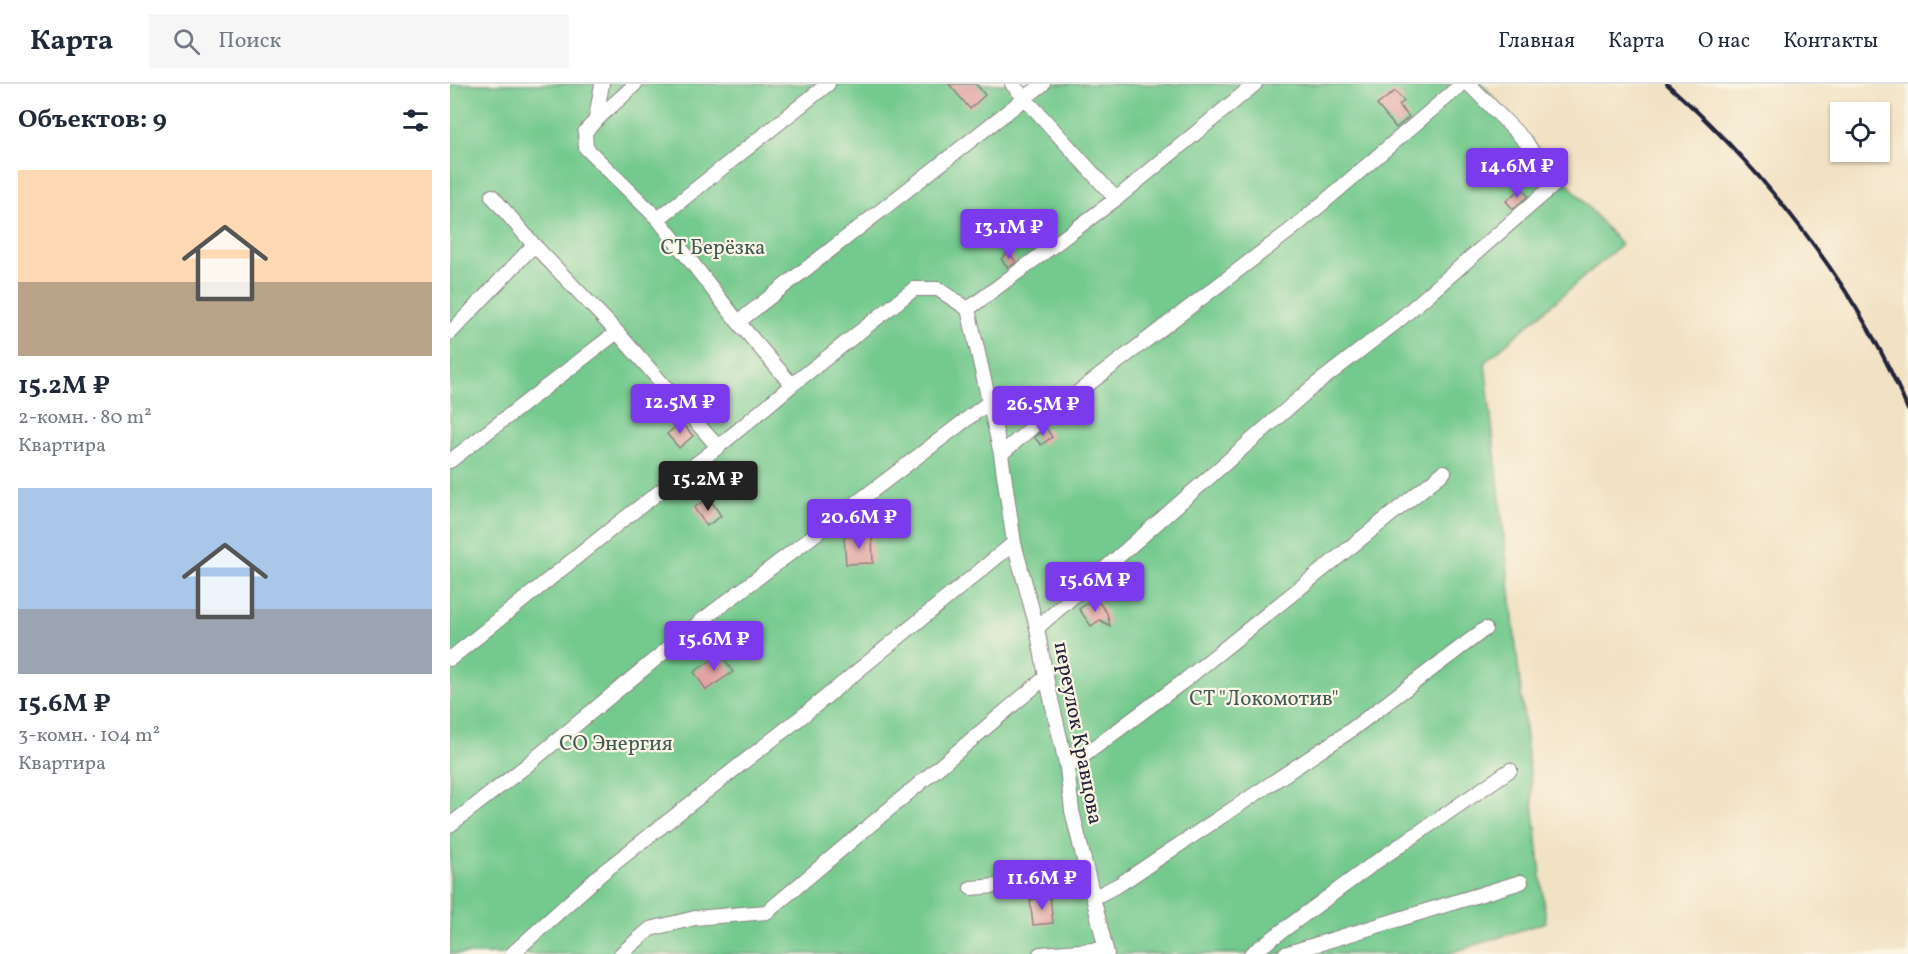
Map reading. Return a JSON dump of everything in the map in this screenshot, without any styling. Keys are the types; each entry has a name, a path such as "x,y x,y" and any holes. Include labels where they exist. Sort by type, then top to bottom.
{"street":[{"path":"596,118 602,84"},
{"path":"635,84 620,100 596,118 585,132 586,148 658,219 738,322 792,385"},
{"path":"658,219 828,84"},
{"path":"1012,84 1116,199"},
{"path":"738,322 1043,84"},
{"path":"450,659 914,289 938,290 968,309 1116,199 1255,84"},
{"path":"1001,453 1296,226 1462,84"},
{"path":"1037,628 1310,389 1398,321 1554,185 1526,142 1470,84"},
{"path":"492,196 617,332 718,447"},
{"path":"450,333 534,244"},
{"name":"переулок Кравцова","path":"968,309 1001,453 1014,543 1037,628 1067,768 1072,811 1106,952"},
{"path":"450,461 617,332"},
{"path":"450,825 526,766 705,618 988,403"},
{"path":"1067,768 1184,681 1444,472"},
{"path":"512,954 602,873 805,714 1014,543"},
{"path":"1093,898 1120,884 1347,733 1485,629"},
{"path":"621,954 650,929 695,918 767,912 1046,677"},
{"path":"1251,954 1373,864 1510,770"},
{"path":"971,888 1087,879"},
{"path":"1285,954 1521,882"},
{"path":"1040,954 1106,952"}],"green space":[{"path":"450,84 1482,84 1621,245 1485,362 1546,922 1447,954 450,954"}],"building":[{"path":"949,84 976,84 985,95 970,109"},
{"path":"1395,91 1404,101 1399,105 1409,117 1396,128 1377,105"},
{"path":"1522,188 1528,196 1513,209 1506,201"},
{"path":"1009,252 1016,262 1008,268 1001,259"},
{"path":"681,422 693,436 679,448 667,434"},
{"path":"1046,428 1052,437 1041,445 1034,437"},
{"path":"705,500 708,505 712,502 721,516 707,526 694,508"},
{"path":"872,535 873,563 846,564 844,537"},
{"path":"1091,601 1093,604 1098,601 1107,613 1110,626 1100,620 1091,626 1079,609"},
{"path":"721,654 733,672 706,690 694,672"},
{"path":"1050,897 1053,923 1033,925 1030,900"}],"railway":[{"path":"1667,84 1739,154 1806,234 1836,276 1863,320 1888,365 1908,410"}],"park label":[{"name":"СТ Берёзка","path":"713,247"},
{"name":"СТ \"Локомотив\"","path":"1264,698"},
{"name":"СО Энергия","path":"616,743"}]}
